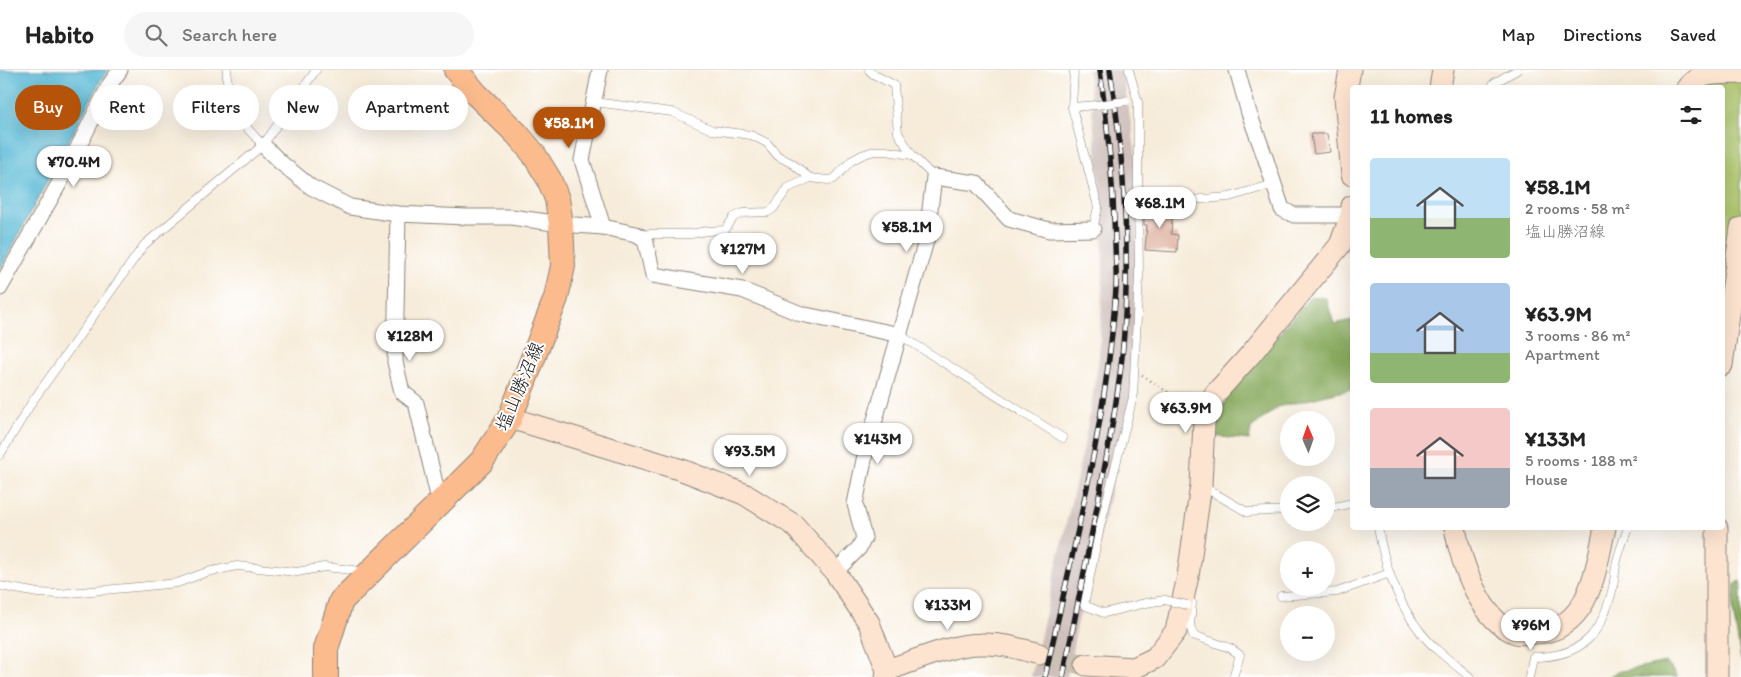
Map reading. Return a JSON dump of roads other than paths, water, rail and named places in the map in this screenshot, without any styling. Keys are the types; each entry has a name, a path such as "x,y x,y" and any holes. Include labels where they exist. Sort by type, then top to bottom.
{"main road":[{"name":"塩山勝沼線","path":"326,677 326,649 341,601 482,461 510,418 556,298 563,266 562,224 557,199 549,179 533,153 517,134 476,94 456,70"}],"street":[{"path":"0,288 65,174 110,84 120,70"},
{"path":"600,70 582,160 603,227"},
{"path":"1237,70 1248,113 1282,210 1294,215 1350,211"},
{"path":"1350,70 1345,97 1350,153"},
{"path":"1440,85 1443,70"},
{"path":"1689,85 1708,73 1741,74"},
{"path":"262,145 311,187 350,207 398,214 511,217 603,227 636,234 645,240 653,275 742,290 801,314 900,334"},
{"path":"835,572 859,548 864,538 855,504 865,455 926,241 934,176 976,183 1009,219 1049,230 1093,230"},
{"path":"398,214 394,362 402,392 416,403 440,504"},
{"path":"1086,665 1134,668 1155,658 1176,631 1204,487 1204,422 1214,394 1250,355 1340,246 1350,217"},
{"path":"1725,343 1741,228"},
{"path":"510,418 682,470 744,494 794,525 835,572 869,624 887,673 959,647 981,644 1007,645 1039,654"},
{"path":"1456,530 1472,587 1494,620 1517,633 1545,633 1564,625 1580,607 1594,576 1605,530"},
{"path":"1717,530 1717,677"}],"lane":[{"path":"226,70 228,98 238,118 262,145"},
{"path":"0,455 32,402 144,245 262,145 316,70"},
{"path":"869,70 894,85 898,133 912,155 934,176"},
{"path":"1074,70 1072,107 1098,206 1093,230"},
{"path":"1129,70 1138,102 1139,276 1132,397 1100,527 1084,605 1104,613 1146,602 1165,600 1189,605"},
{"path":"1493,85 1517,70"},
{"path":"594,102 672,112 712,130 751,135 767,143 778,156 794,164 810,178"},
{"path":"1072,107 1138,102"},
{"path":"641,237 648,234 691,234 725,230 734,217 743,213 773,210 788,188 810,178 834,179 851,161 862,155 886,151 912,155"},
{"path":"1138,193 1178,201 1230,197 1274,184"},
{"path":"900,334 1062,438"},
{"path":"1204,487 1206,508"},
{"path":"1204,487 1247,512 1280,510"},
{"path":"1335,507 1350,503"},
{"path":"1378,530 1381,546 1390,573 1405,608 1419,630 1436,648 1470,677"},
{"path":"1529,677 1533,657 1550,657 1576,649 1592,636 1606,613 1613,586 1617,558 1627,530"},
{"path":"0,586 38,593 58,594 177,583 207,572 237,566 297,572 324,567 353,570 368,574"},
{"path":"1335,592 1390,573"},
{"path":"1193,597 1189,605 1190,626 1193,635 1230,648 1240,655 1233,677"}],"water":[{"path":"0,70 108,70 98,85 91,85 91,99 81,118 81,85 15,85 15,130 74,130 0,270"}],"tunnel":[{"path":"1039,654 1086,665"}],"railway":[{"path":"1045,677 1088,484 1112,338 1116,289 1115,240 1108,134 1100,70"},
{"path":"1063,677 1108,448 1122,357 1125,322 1126,250 1123,177 1110,70"}]}
